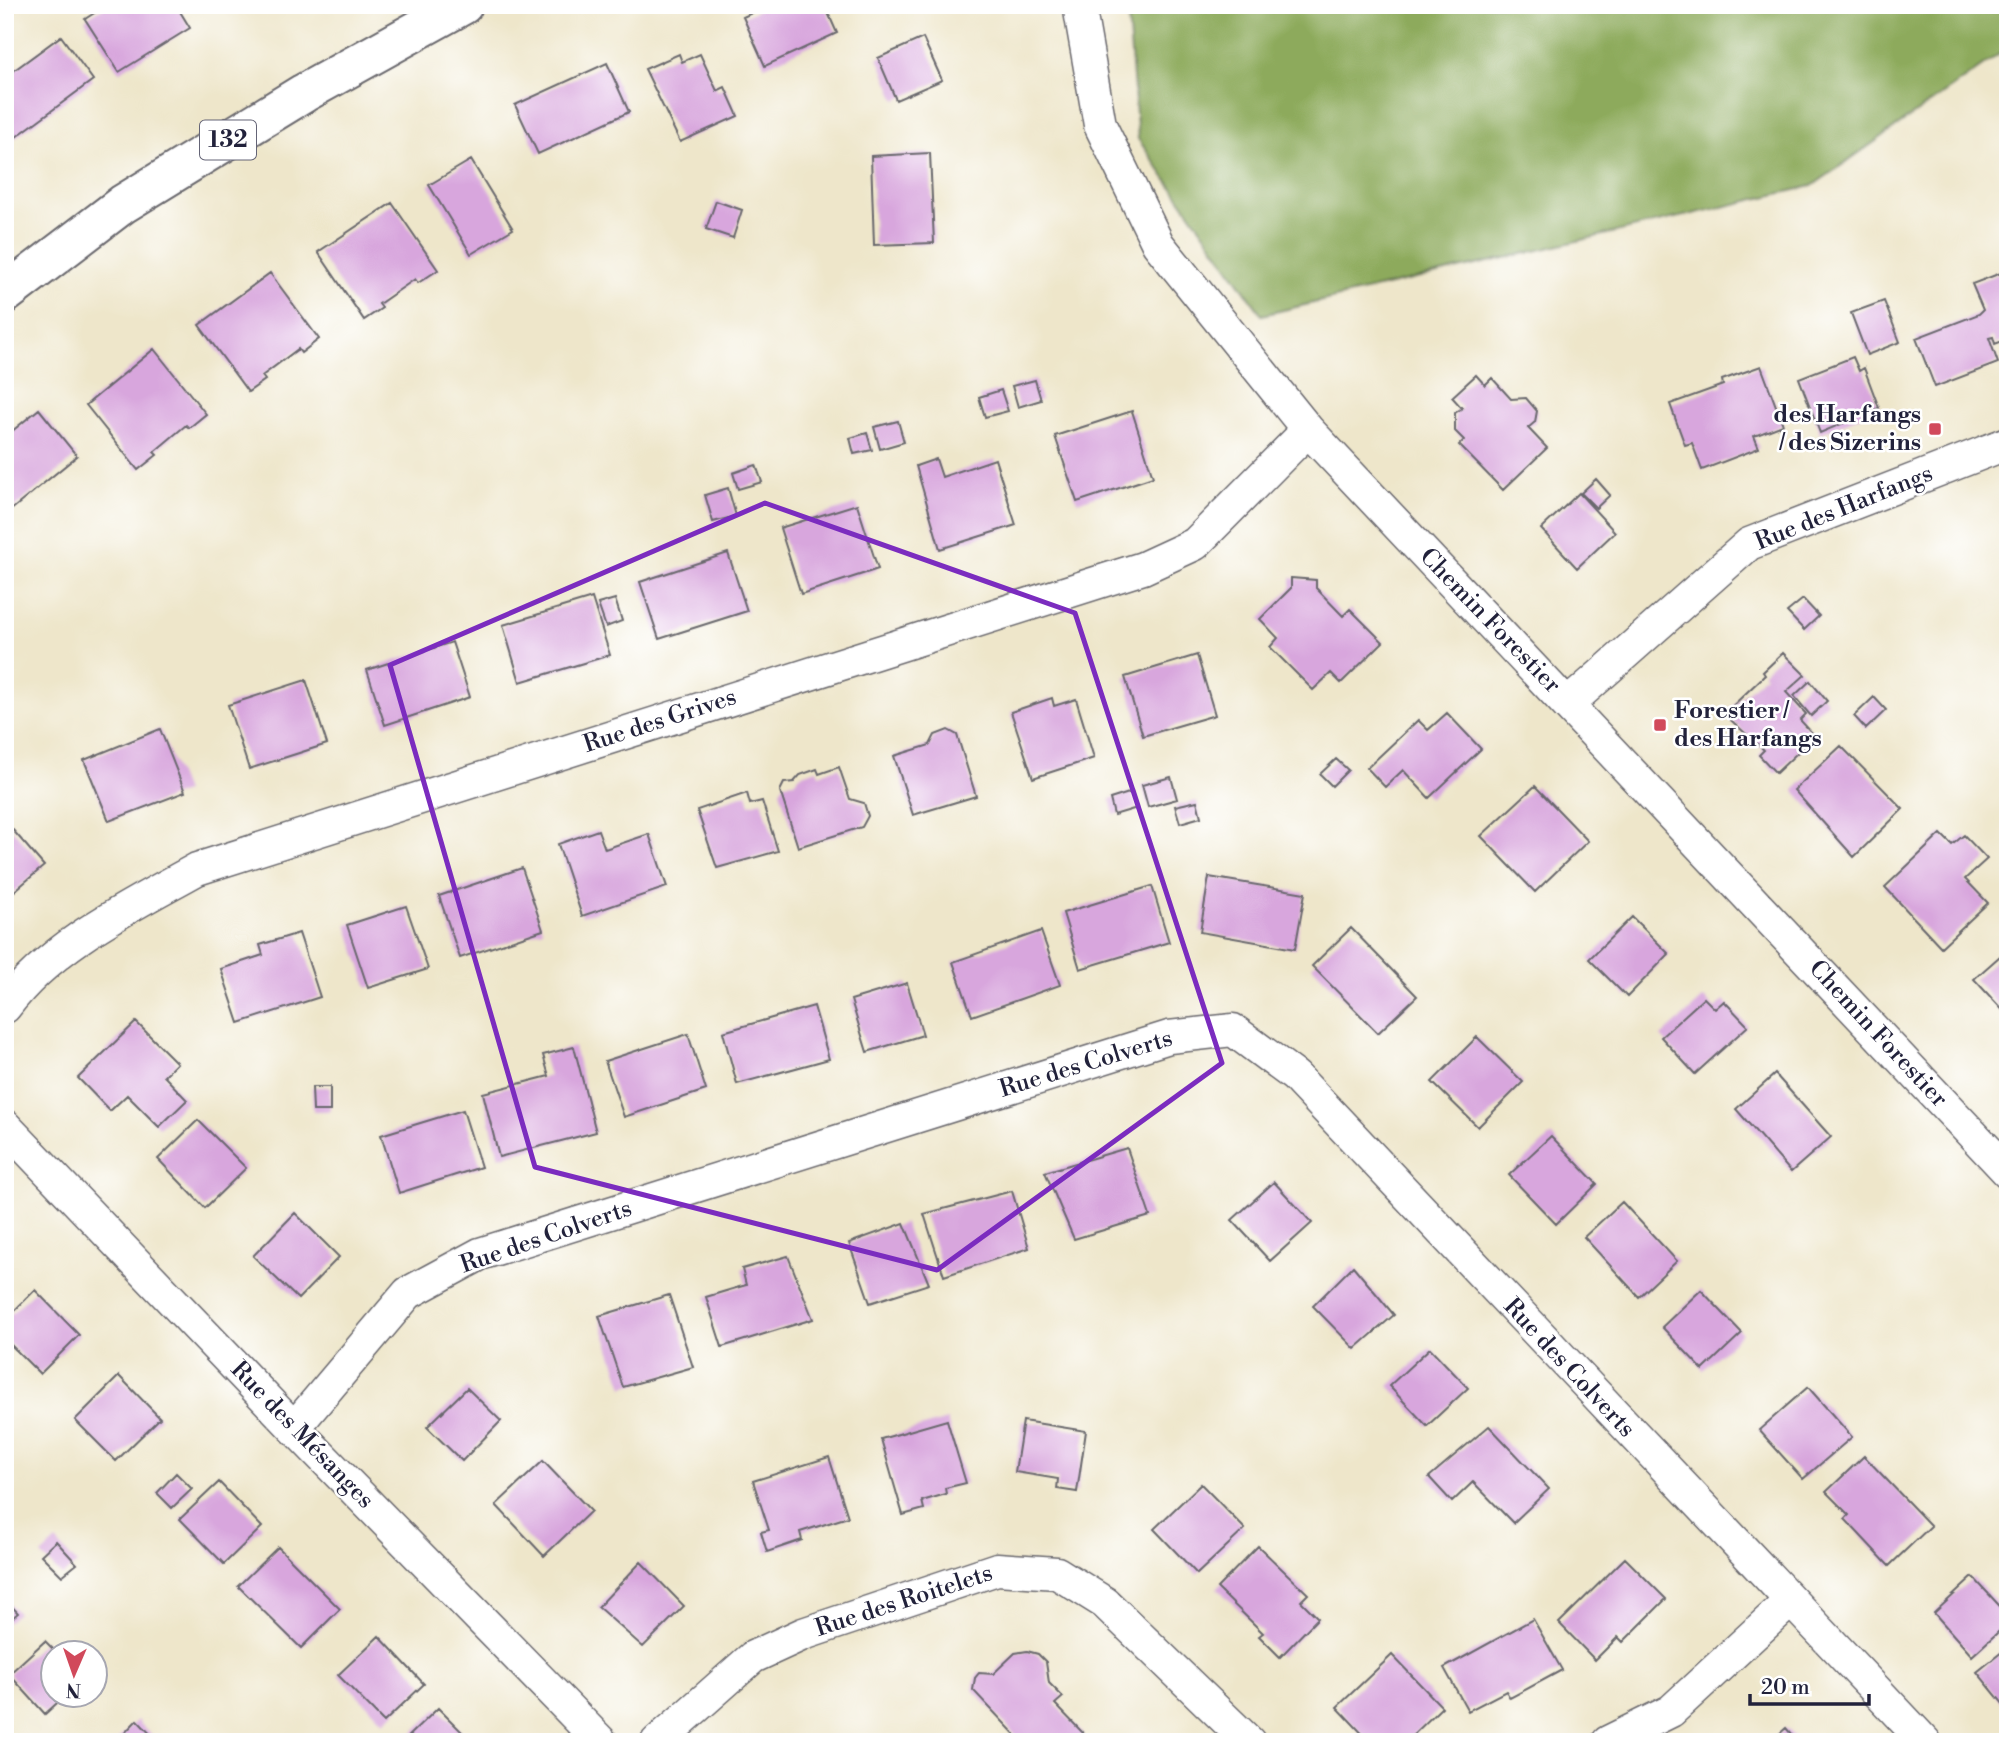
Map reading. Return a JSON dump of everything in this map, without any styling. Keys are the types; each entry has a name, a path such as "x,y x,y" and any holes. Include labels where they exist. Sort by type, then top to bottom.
{"main road":[{"name":"132","path":"5,294 123,204 304,93 456,7"}],"street":[{"name":"Chemin Forestier","path":"1079,5 1100,125 1158,244 1308,430 2008,1172"},
{"name":"Rue des Grives","path":"5,1007 25,980 108,918 197,869 1143,568 1195,544 1308,430"},
{"name":"Rue des Harfangs","path":"1568,704 1749,544 2008,443"},
{"name":"Rue des Colverts","path":"294,1428 408,1293 480,1254 1169,1037 1233,1030 1295,1076 1789,1602 1925,1742"},
{"name":"Rue des Mésanges","path":"5,1126 294,1428 601,1742"},
{"name":"Rue des Roitelets","path":"657,1742 753,1657 803,1634 997,1569 1057,1573 1105,1603 1249,1742"},
{"path":"1608,1742 1671,1711 1789,1602"}],"highlighted area":[{"path":"765,503 1075,613 1222,1063 937,1270 535,1167 390,665"}],"green space":[{"path":"1127,5 2008,5 2008,48 1812,186 1262,315 1138,139"}],"building":[{"path":"107,5 176,5 190,28 119,72 85,19"},
{"path":"769,5 825,6 837,33 765,66 743,17"},
{"path":"61,36 93,80 12,140 5,132 5,77"},
{"path":"923,38 942,80 896,100 878,58"},
{"path":"679,54 682,62 700,54 717,91 725,87 738,116 680,142 645,69"},
{"path":"607,63 629,112 538,154 515,105"},
{"path":"930,153 934,243 874,245 871,156"},
{"path":"471,160 513,229 471,254 429,185"},
{"path":"716,201 742,210 733,238 706,229"},
{"path":"392,203 438,270 418,283 415,279 379,304 382,308 364,320 318,252"},
{"path":"2006,271 2008,339 1995,344 1993,337 1989,338 1998,363 1935,387 1916,338 1979,314 1983,310 1972,284"},
{"path":"270,273 319,339 301,353 298,349 262,376 265,380 248,392 199,325"},
{"path":"1884,301 1900,342 1867,355 1851,313"},
{"path":"154,349 206,414 189,428 186,425 154,452 157,455 138,470 86,405"},
{"path":"1853,357 1859,371 1864,368 1879,408 1820,433 1799,378"},
{"path":"1761,366 1783,425 1754,436 1759,448 1702,470 1692,443 1685,445 1670,404 1723,385 1722,380"},
{"path":"1476,375 1485,385 1492,378 1511,399 1526,398 1537,411 1535,422 1528,428 1547,448 1503,490 1459,445 1464,440 1455,431 1455,413 1462,408 1452,397"},
{"path":"1035,380 1041,400 1018,407 1012,386"},
{"path":"1001,390 1008,411 985,417 979,397"},
{"path":"39,409 77,456 5,515 5,437"},
{"path":"1132,411 1153,477 1077,502 1055,436"},
{"path":"898,421 904,442 880,449 874,427"},
{"path":"867,433 872,450 854,454 850,438"},
{"path":"936,459 942,477 995,459 1016,525 940,549 916,466"},
{"path":"756,465 762,482 738,489 733,473"},
{"path":"1596,479 1610,495 1596,508 1581,493"},
{"path":"728,488 736,516 713,522 705,495"},
{"path":"1579,493 1615,532 1577,568 1541,529"},
{"path":"857,504 878,569 801,594 780,528"},
{"path":"728,553 747,611 659,639 640,582"},
{"path":"1291,578 1316,580 1316,588 1343,616 1350,609 1383,642 1341,683 1331,673 1313,690 1270,647 1278,638 1260,619 1291,588"},
{"path":"592,598 610,655 520,682 503,625"},
{"path":"615,599 622,621 606,627 598,604"},
{"path":"1803,599 1819,616 1804,630 1787,612"},
{"path":"452,642 470,697 385,725 367,670"},
{"path":"1783,653 1805,675 1786,692 1806,714 1800,720 1815,736 1776,773 1759,755 1764,750 1724,714 1765,675 1763,672"},
{"path":"1197,655 1215,715 1143,736 1125,677"},
{"path":"306,680 327,744 249,769 228,705"},
{"path":"1810,681 1827,701 1811,716 1794,696"},
{"path":"1874,697 1886,710 1866,729 1854,716"},
{"path":"1052,698 1054,706 1076,699 1094,758 1033,778 1011,712"},
{"path":"1447,713 1481,749 1429,798 1403,770 1385,787 1367,768 1418,720 1428,730"},
{"path":"160,729 185,792 109,821 84,760"},
{"path":"948,730 957,735 976,796 913,815 894,756 930,745 935,735"},
{"path":"1841,746 1903,809 1854,857 1794,790"},
{"path":"1336,759 1348,770 1332,786 1320,774"},
{"path":"839,767 850,799 864,803 868,816 862,827 798,847 780,791 784,783 794,782 800,775 817,769 819,774"},
{"path":"1171,777 1177,799 1148,807 1142,785"},
{"path":"1535,786 1588,841 1535,892 1481,836"},
{"path":"1132,792 1137,808 1114,815 1110,799"},
{"path":"747,793 750,804 762,801 778,851 717,868 697,810"},
{"path":"1197,801 1201,817 1180,823 1175,806"},
{"path":"5,821 44,866 5,899"},
{"path":"598,830 605,849 649,834 667,887 582,916 558,844"},
{"path":"1941,834 1952,845 1964,835 1987,859 1965,879 1988,903 1941,947 1885,887"},
{"path":"522,868 543,930 460,958 439,896"},
{"path":"1209,877 1305,893 1295,949 1200,932"},
{"path":"1152,886 1169,942 1080,969 1063,913"},
{"path":"406,906 428,969 368,988 347,925"},
{"path":"1632,917 1669,954 1627,997 1589,959"},
{"path":"1351,928 1417,996 1378,1033 1312,966"},
{"path":"1041,931 1060,985 972,1016 953,962"},
{"path":"299,933 320,997 239,1023 221,969 263,955 260,945"},
{"path":"2008,949 2008,1016 1974,979"},
{"path":"907,983 923,1035 867,1052 851,1000"},
{"path":"1704,998 1715,1009 1724,1001 1748,1026 1695,1074 1661,1037"},
{"path":"814,1006 829,1059 737,1084 723,1032"},
{"path":"136,1022 177,1063 164,1076 187,1100 159,1127 127,1095 110,1111 78,1078"},
{"path":"688,1034 706,1090 624,1117 605,1061"},
{"path":"1477,1037 1523,1082 1478,1127 1432,1082"},
{"path":"574,1047 596,1132 499,1157 483,1093 549,1076 543,1055"},
{"path":"1775,1074 1831,1137 1791,1172 1736,1109"},
{"path":"312,1087 330,1087 330,1111 313,1111"},
{"path":"463,1110 481,1167 399,1193 381,1135"},
{"path":"198,1120 246,1168 205,1208 158,1159"},
{"path":"1551,1136 1597,1184 1556,1224 1509,1175"},
{"path":"1127,1148 1150,1216 1074,1239 1045,1172"},
{"path":"1274,1182 1312,1223 1270,1261 1232,1220"},
{"path":"1012,1191 1029,1248 944,1276 924,1214"},
{"path":"1622,1202 1677,1261 1639,1297 1584,1237"},
{"path":"295,1213 339,1257 298,1299 253,1256"},
{"path":"904,1223 929,1284 870,1303 849,1243"},
{"path":"788,1256 813,1319 722,1347 706,1297 746,1285 742,1269"},
{"path":"1353,1266 1394,1315 1355,1349 1313,1306"},
{"path":"35,1290 79,1335 40,1374 5,1339 5,1320"},
{"path":"1701,1290 1742,1333 1703,1370 1662,1327"},
{"path":"669,1295 693,1367 623,1387 599,1316"},
{"path":"1430,1348 1468,1388 1427,1426 1389,1386"},
{"path":"119,1376 160,1418 116,1461 75,1420"},
{"path":"1808,1387 1852,1437 1803,1479 1759,1430"},
{"path":"467,1388 501,1421 462,1461 427,1427"},
{"path":"947,1420 966,1483 945,1488 946,1494 922,1501 924,1509 903,1515 881,1439"},
{"path":"1023,1421 1086,1431 1077,1492 1057,1489 1058,1479 1015,1472"},
{"path":"1489,1426 1549,1489 1513,1523 1473,1482 1452,1502 1429,1477"},
{"path":"1864,1456 1931,1526 1889,1566 1845,1519 1849,1515 1826,1492"},
{"path":"829,1457 848,1517 800,1532 802,1540 767,1552 761,1532 769,1530 753,1481"},
{"path":"543,1461 591,1511 544,1556 496,1505"},
{"path":"176,1473 192,1489 172,1508 157,1493"},
{"path":"219,1482 262,1527 224,1564 180,1519"},
{"path":"1201,1484 1245,1529 1197,1574 1154,1529"},
{"path":"56,1541 77,1564 62,1576 41,1555"},
{"path":"1258,1546 1308,1594 1301,1601 1318,1618 1280,1657 1259,1636 1263,1633 1217,1588"},
{"path":"278,1547 340,1609 301,1648 238,1586"},
{"path":"1625,1558 1666,1599 1623,1642 1618,1637 1595,1660 1559,1623"},
{"path":"641,1562 684,1606 643,1647 598,1607"},
{"path":"1973,1577 2008,1615 2008,1623 1972,1656 1934,1613"},
{"path":"5,1599 18,1613 5,1624"},
{"path":"1533,1619 1562,1670 1510,1698 1506,1691 1468,1711 1444,1668"},
{"path":"379,1636 424,1684 384,1722 338,1675"},
{"path":"38,1647 38,1706 9,1674"},
{"path":"2008,1647 2008,1710 1977,1672"},
{"path":"1027,1651 1038,1654 1046,1662 1049,1683 1063,1697 1055,1704 1084,1734 1076,1742 1022,1742 973,1690 975,1678 979,1673 993,1674 1015,1653"},
{"path":"1392,1655 1442,1707 1406,1742 1370,1742 1337,1707"},
{"path":"40,1708 52,1708 45,1714"},
{"path":"438,1708 472,1742 403,1742"},
{"path":"137,1720 158,1742 116,1742"},
{"path":"1786,1728 1798,1742 1770,1742"}],"place":[{"name":"des Harfangs / des Sizerins","path":"1935,429"},
{"name":"Forestier / des Harfangs","path":"1660,725"}]}
